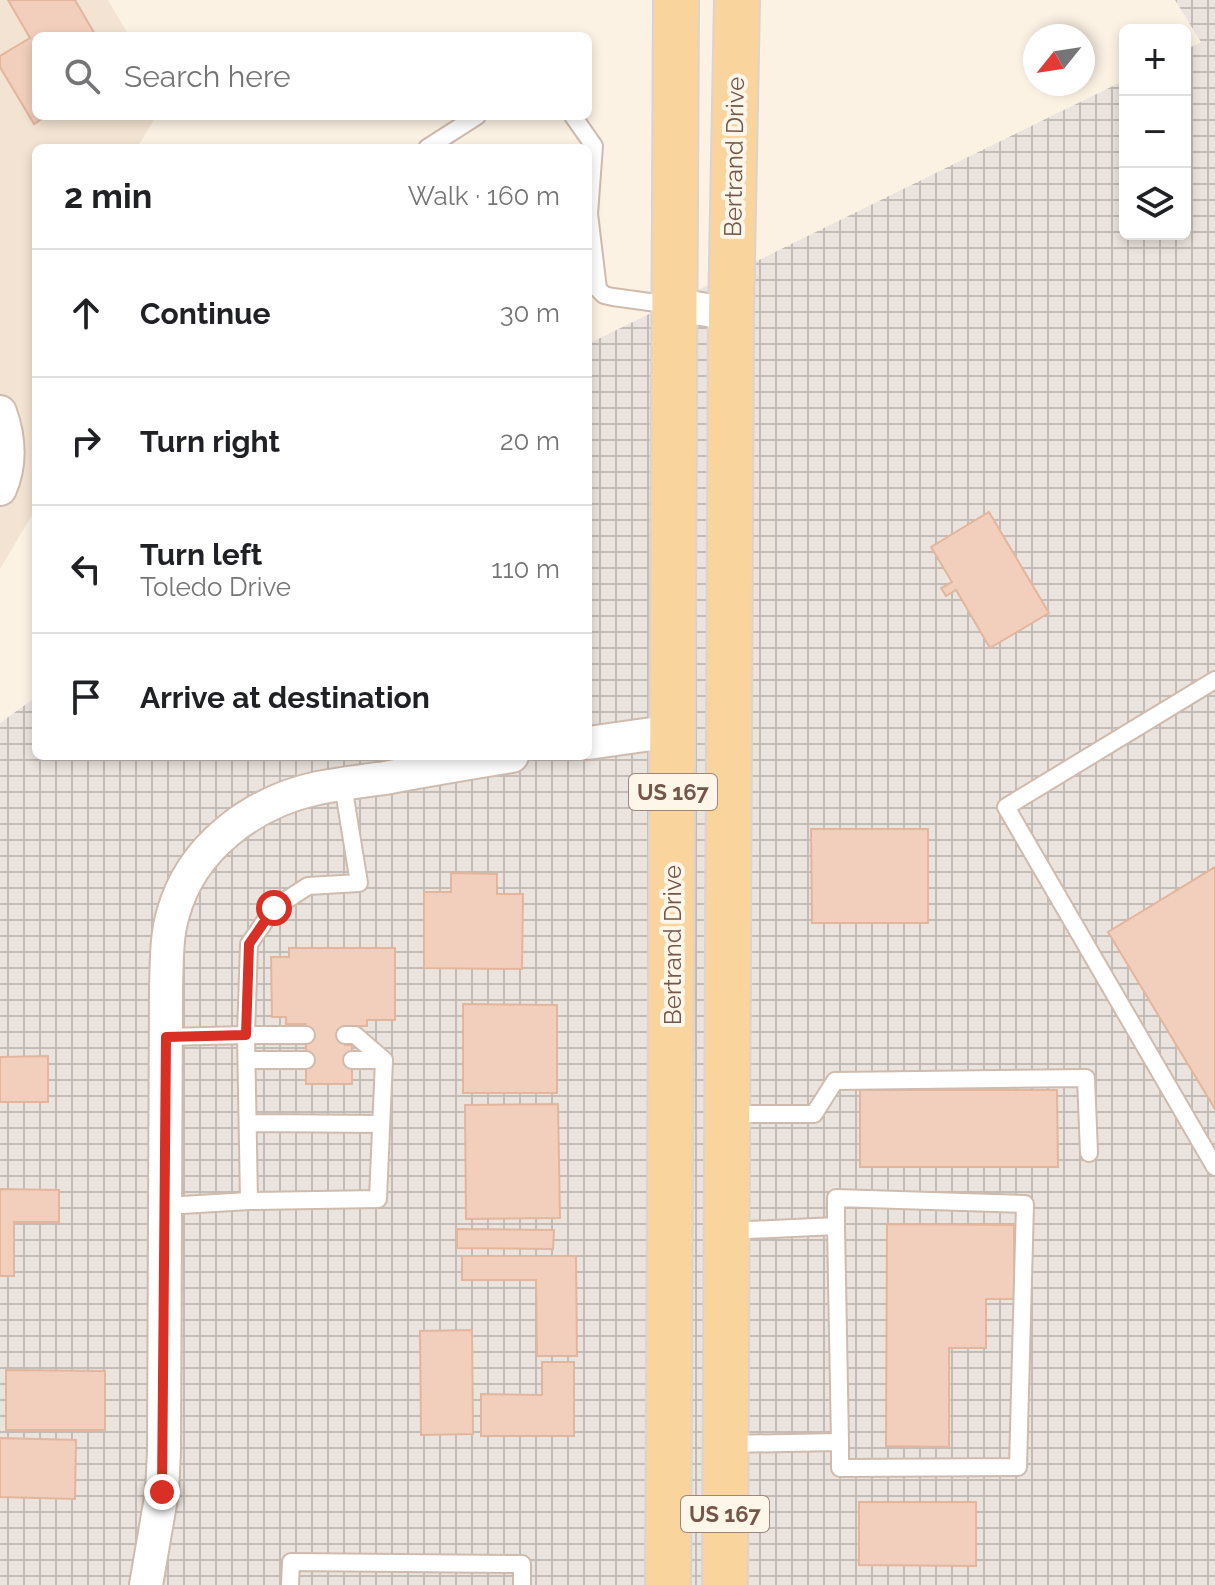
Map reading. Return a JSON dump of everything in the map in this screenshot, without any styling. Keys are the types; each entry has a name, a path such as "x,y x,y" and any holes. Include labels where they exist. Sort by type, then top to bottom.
{"main road":[{"name":"Bertrand Drive","path":"668,1585 677,305 676,0"},
{"name":"Bertrand Drive","path":"725,1585 731,314 737,0"}],"street":[{"path":"677,305 731,314"},
{"path":"0,412 8,460 2,483"},
{"path":"592,742 673,731"},
{"path":"146,1585 160,1507 164,1451 166,974 172,915 198,863 230,829 274,802 317,789 489,760"}],"lane":[{"path":"433,144 471,120"},
{"path":"576,120 594,146 592,169"},
{"path":"592,244 598,289 604,295 677,305"},
{"path":"1215,680 1006,807 1215,1167"},
{"path":"249,1201 246,1035 249,944 274,908 308,886 359,883 343,785"},
{"path":"166,1037 306,1035"},
{"path":"345,1035 355,1035 384,1060"},
{"path":"247,1060 306,1060"},
{"path":"352,1060 384,1060"},
{"path":"165,1206 378,1199 384,1060"},
{"path":"727,1114 814,1114 835,1081 1086,1078 1089,1153"},
{"path":"248,1123 381,1124"},
{"path":"836,1198 1025,1204 1018,1467 840,1468 840,1442 836,1198"},
{"path":"726,1231 836,1226"},
{"path":"725,1444 840,1442"},
{"path":"290,1585 291,1562 522,1564 522,1585"}],"shaded area":[{"path":"0,0 108,0 127,32 32,32 32,120 154,120 139,144 32,144 32,515 0,569"},
{"path":"1175,0 1215,0 1215,1585 0,1585 0,723 32,700 32,760 592,760 592,342 1119,83 1119,240 1191,240 1191,47 1201,42"}],"building":[{"path":"8,0 75,0 94,32 32,32 32,120 40,120 34,124 0,67 0,56 30,38"},
{"path":"989,512 1049,613 990,648 956,590 946,596 941,588 952,582 931,547"},
{"path":"811,829 928,829 928,923 812,923"},
{"path":"1215,867 1215,1109 1108,932"},
{"path":"451,873 497,874 497,894 523,894 522,969 424,968 424,892 451,892"},
{"path":"289,948 395,948 395,1020 367,1020 367,1026 345,1026 345,1045 352,1045 352,1084 306,1084 306,1024 286,1024 286,1017 272,1017 271,957 289,957"},
{"path":"463,1004 557,1005 557,1093 463,1093"},
{"path":"48,1056 48,1102 0,1102 0,1057"},
{"path":"860,1090 1057,1090 1058,1167 860,1167"},
{"path":"558,1104 560,1218 466,1219 465,1105"},
{"path":"0,1189 59,1190 59,1222 14,1222 14,1276 0,1276"},
{"path":"887,1224 1014,1225 1014,1299 986,1299 986,1348 949,1348 949,1447 886,1446"},
{"path":"457,1229 554,1230 553,1249 457,1248"},
{"path":"462,1256 576,1256 577,1356 537,1356 536,1280 462,1280"},
{"path":"472,1330 473,1434 421,1435 420,1331"},
{"path":"542,1362 574,1362 574,1436 481,1436 481,1394 542,1395"},
{"path":"6,1370 105,1371 105,1430 6,1430"},
{"path":"0,1438 76,1440 75,1499 0,1497"},
{"path":"859,1502 976,1502 976,1566 859,1565"}],"route":[{"path":"162,1492 166,1037 246,1035 249,944 274,908"}]}
